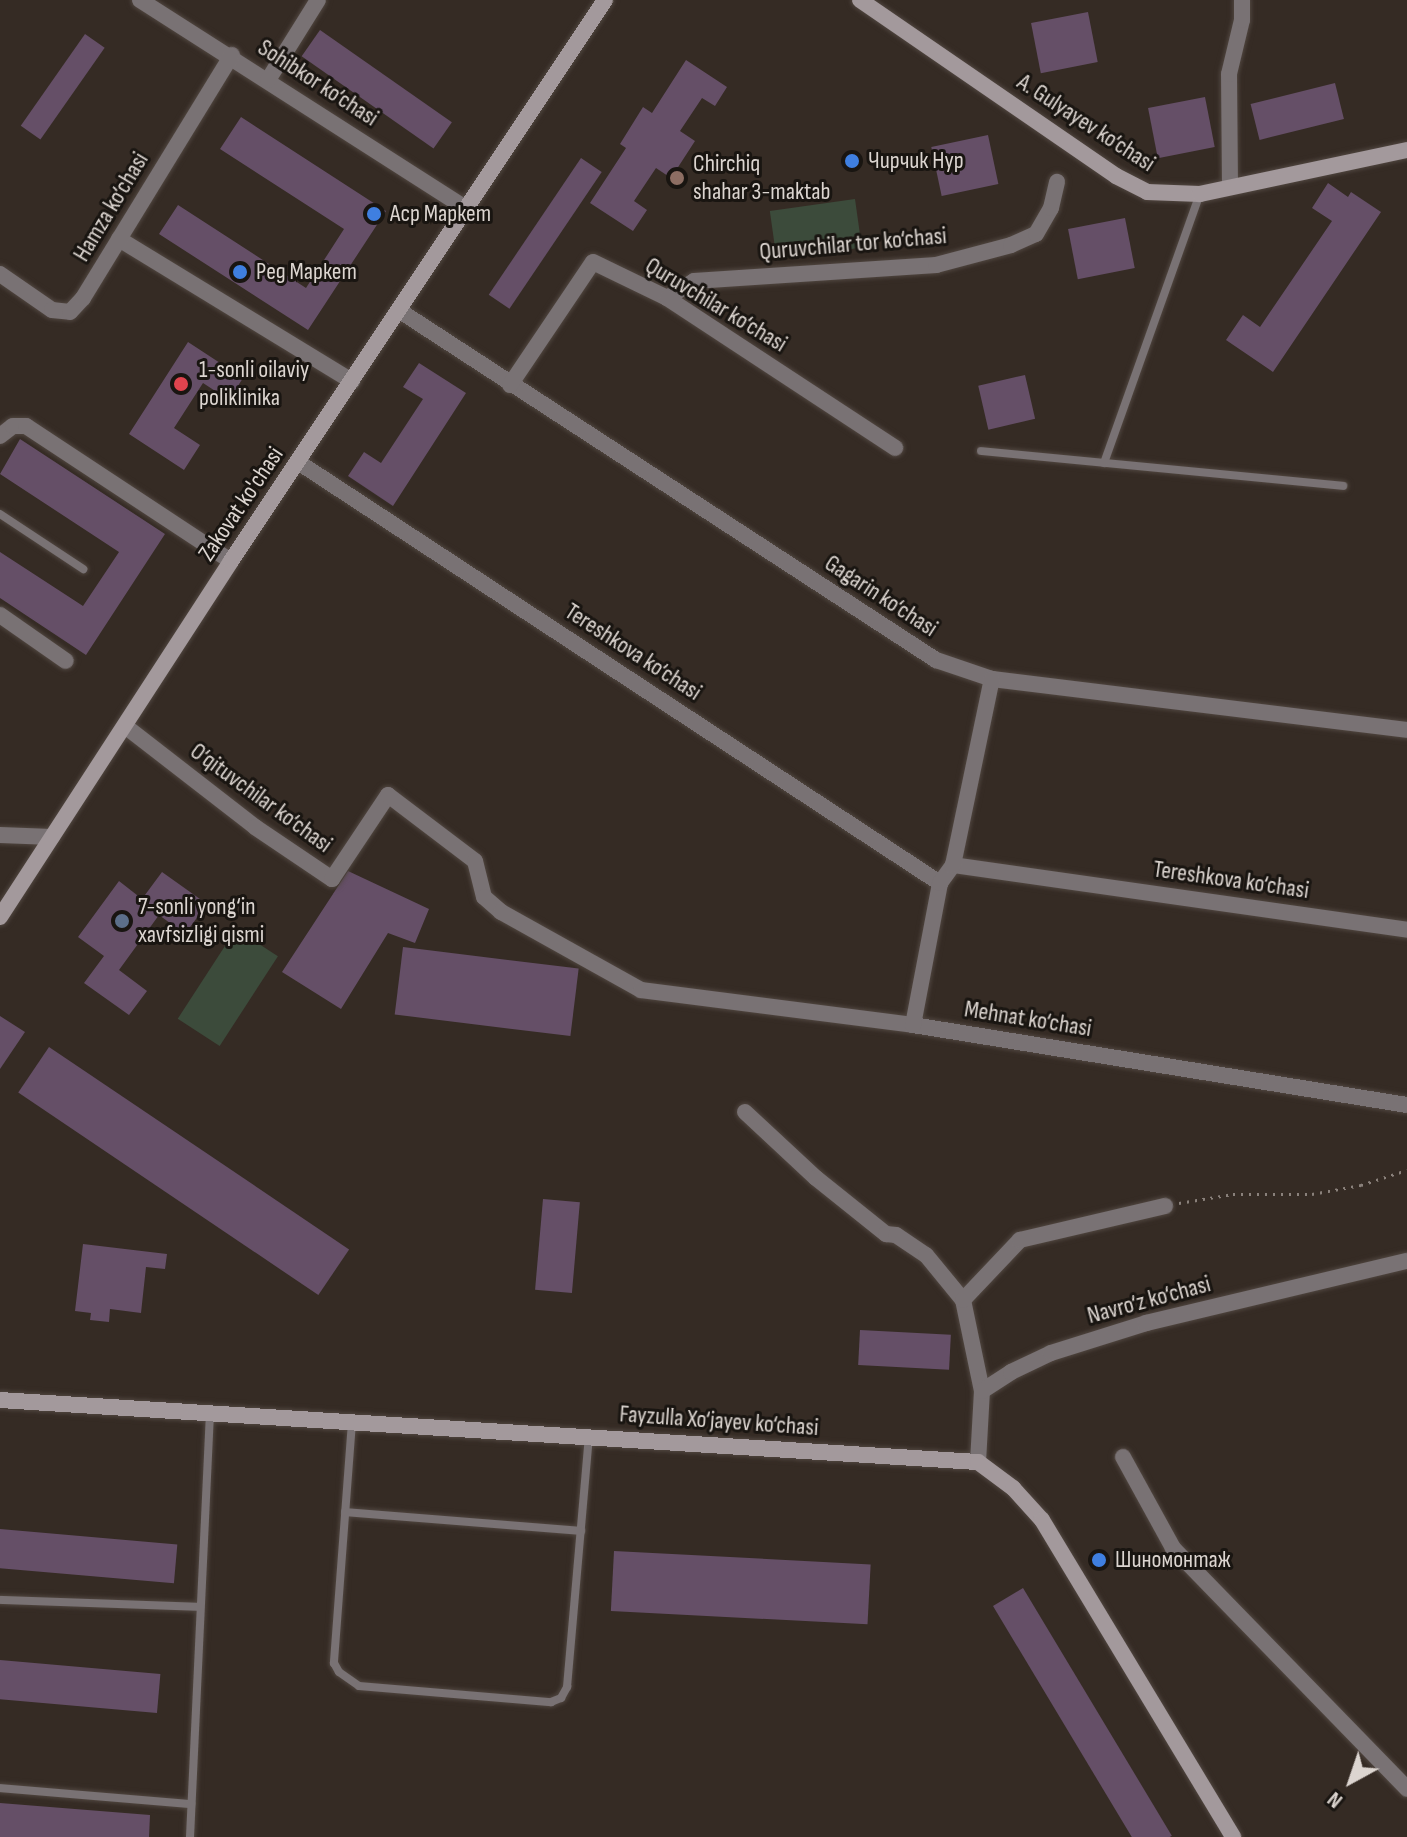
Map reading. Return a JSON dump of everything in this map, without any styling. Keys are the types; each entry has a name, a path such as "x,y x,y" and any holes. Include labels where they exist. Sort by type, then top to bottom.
{"main road":[{"name":"Zakovat ko'chasi","path":"0,917 231,561 468,210 605,0"},
{"name":"A. Gulyayev ko‘chasi","path":"860,0 1116,176 1147,192 1200,194 1407,150"},
{"name":"Fayzulla Xo‘jayev ko‘chasi","path":"0,1400 978,1462"},
{"path":"978,1462 1013,1488 1042,1520 1233,1837"}],"street":[{"name":"Sohibkor ko‘chasi","path":"140,0 232,55 468,210"},
{"path":"268,80 318,0"},
{"path":"1230,187 1229,74 1242,20 1242,0"},
{"name":"Hamza ko‘chasi","path":"0,274 52,310 70,312 83,298 232,55"},
{"name":"Quruvchilar tor ko‘chasi","path":"667,298 694,281 936,265 1011,245 1036,234 1051,208 1057,182"},
{"path":"119,239 352,381"},
{"name":"Quruvchilar ko‘chasi","path":"510,385 593,262 667,298 895,448"},
{"name":"Gagarin ko‘chasi","path":"400,311 936,660 992,679 1407,730"},
{"path":"0,436 13,426 26,426 231,561"},
{"name":"Tereshkova ko‘chasi","path":"298,462 940,883"},
{"path":"0,615 66,661"},
{"path":"913,1025 940,883 953,865 992,679"},
{"name":"O‘qituvchilar ko‘chasi","path":"125,726 255,827 332,879 388,795 475,861 484,897 501,912 641,990"},
{"path":"0,835 52,837"},
{"name":"Tereshkova ko‘chasi","path":"953,865 1407,930"},
{"name":"Mehnat ko‘chasi","path":"641,990 913,1025 1407,1105"},
{"path":"745,1112 816,1178 886,1234 896,1235 926,1255 963,1300 982,1391 978,1462"},
{"path":"963,1300 1020,1240 1165,1206"},
{"name":"Navro‘z ko‘chasi","path":"982,1391 1011,1372 1051,1353 1146,1323 1407,1261"},
{"path":"1123,1457 1173,1548 1407,1789"}],"lane":[{"path":"1104,463 1200,194"},
{"path":"981,451 1343,486"},
{"path":"0,514 83,569"},
{"path":"190,1837 210,1414"},
{"path":"352,1422 334,1663 339,1672 359,1686 551,1702 561,1698 567,1687 589,1437"},
{"path":"345,1512 581,1531"},
{"path":"0,1600 200,1607"},
{"path":"0,1788 191,1804"}],"path":[{"path":"1165,1206 1233,1194 1312,1194 1361,1185 1407,1170"}],"green space":[{"path":"855,199 862,248 777,259 770,211"},
{"path":"236,929 278,956 220,1046 178,1019"}],"building":[{"path":"1088,12 1098,62 1041,73 1031,23"},
{"path":"320,30 452,122 434,149 302,56"},
{"path":"85,34 105,48 40,140 21,126"},
{"path":"686,60 727,87 715,106 702,98 680,131 695,141 671,178 656,168 634,201 647,210 633,231 590,203 626,148 620,144 643,107 652,113"},
{"path":"1335,83 1344,119 1260,140 1251,104"},
{"path":"1205,97 1215,147 1158,158 1148,108"},
{"path":"241,117 386,211 308,330 159,234 178,205 306,288 344,229 220,149"},
{"path":"988,135 998,184 942,196 931,147"},
{"path":"581,158 602,172 509,309 489,295"},
{"path":"1328,183 1348,197 1351,192 1381,212 1273,372 1226,340 1243,315 1260,327 1332,221 1312,208"},
{"path":"1125,218 1135,268 1078,279 1068,229"},
{"path":"188,342 243,378 229,400 203,383 174,428 200,445 184,470 129,434"},
{"path":"419,363 466,393 393,506 348,476 364,452 381,463 423,399 403,387"},
{"path":"1025,375 1035,419 988,430 978,386"},
{"path":"20,439 165,534 86,655 0,598 0,552 83,606 119,552 0,474"},
{"path":"348,871 429,909 415,943 388,933 341,1009 282,972"},
{"path":"162,872 207,904 185,934 159,915 119,970 147,991 129,1015 84,983 104,956 78,937 119,881 142,899"},
{"path":"403,947 579,969 570,1036 395,1014"},
{"path":"0,1016 25,1032 0,1069"},
{"path":"49,1047 349,1249 318,1295 18,1093"},
{"path":"543,1199 580,1202 572,1293 535,1290"},
{"path":"83,1244 167,1254 165,1269 146,1267 141,1313 110,1309 109,1322 90,1320 91,1313 75,1311"},
{"path":"860,1330 951,1335 949,1370 858,1365"},
{"path":"0,1529 177,1545 174,1583 0,1568"},
{"path":"614,1551 871,1564 868,1624 611,1611"},
{"path":"1023,1588 1172,1836 1132,1837 993,1606"},
{"path":"0,1660 160,1674 157,1713 0,1699"},
{"path":"0,1803 150,1815 149,1837 0,1837"}],"place":[{"name":"Чирчик Нур","path":"852,161"},
{"name":"Chirchiq shahar 3-maktab","path":"677,178"},
{"name":"Аср Маркет","path":"374,214"},
{"name":"Ред Маркет","path":"240,272"},
{"name":"1-sonli oilaviy poliklinika","path":"181,384"},
{"name":"7-sonli yong‘in xavfsizligi qismi","path":"122,921"},
{"name":"Шиномонтаж","path":"1099,1560"}]}
